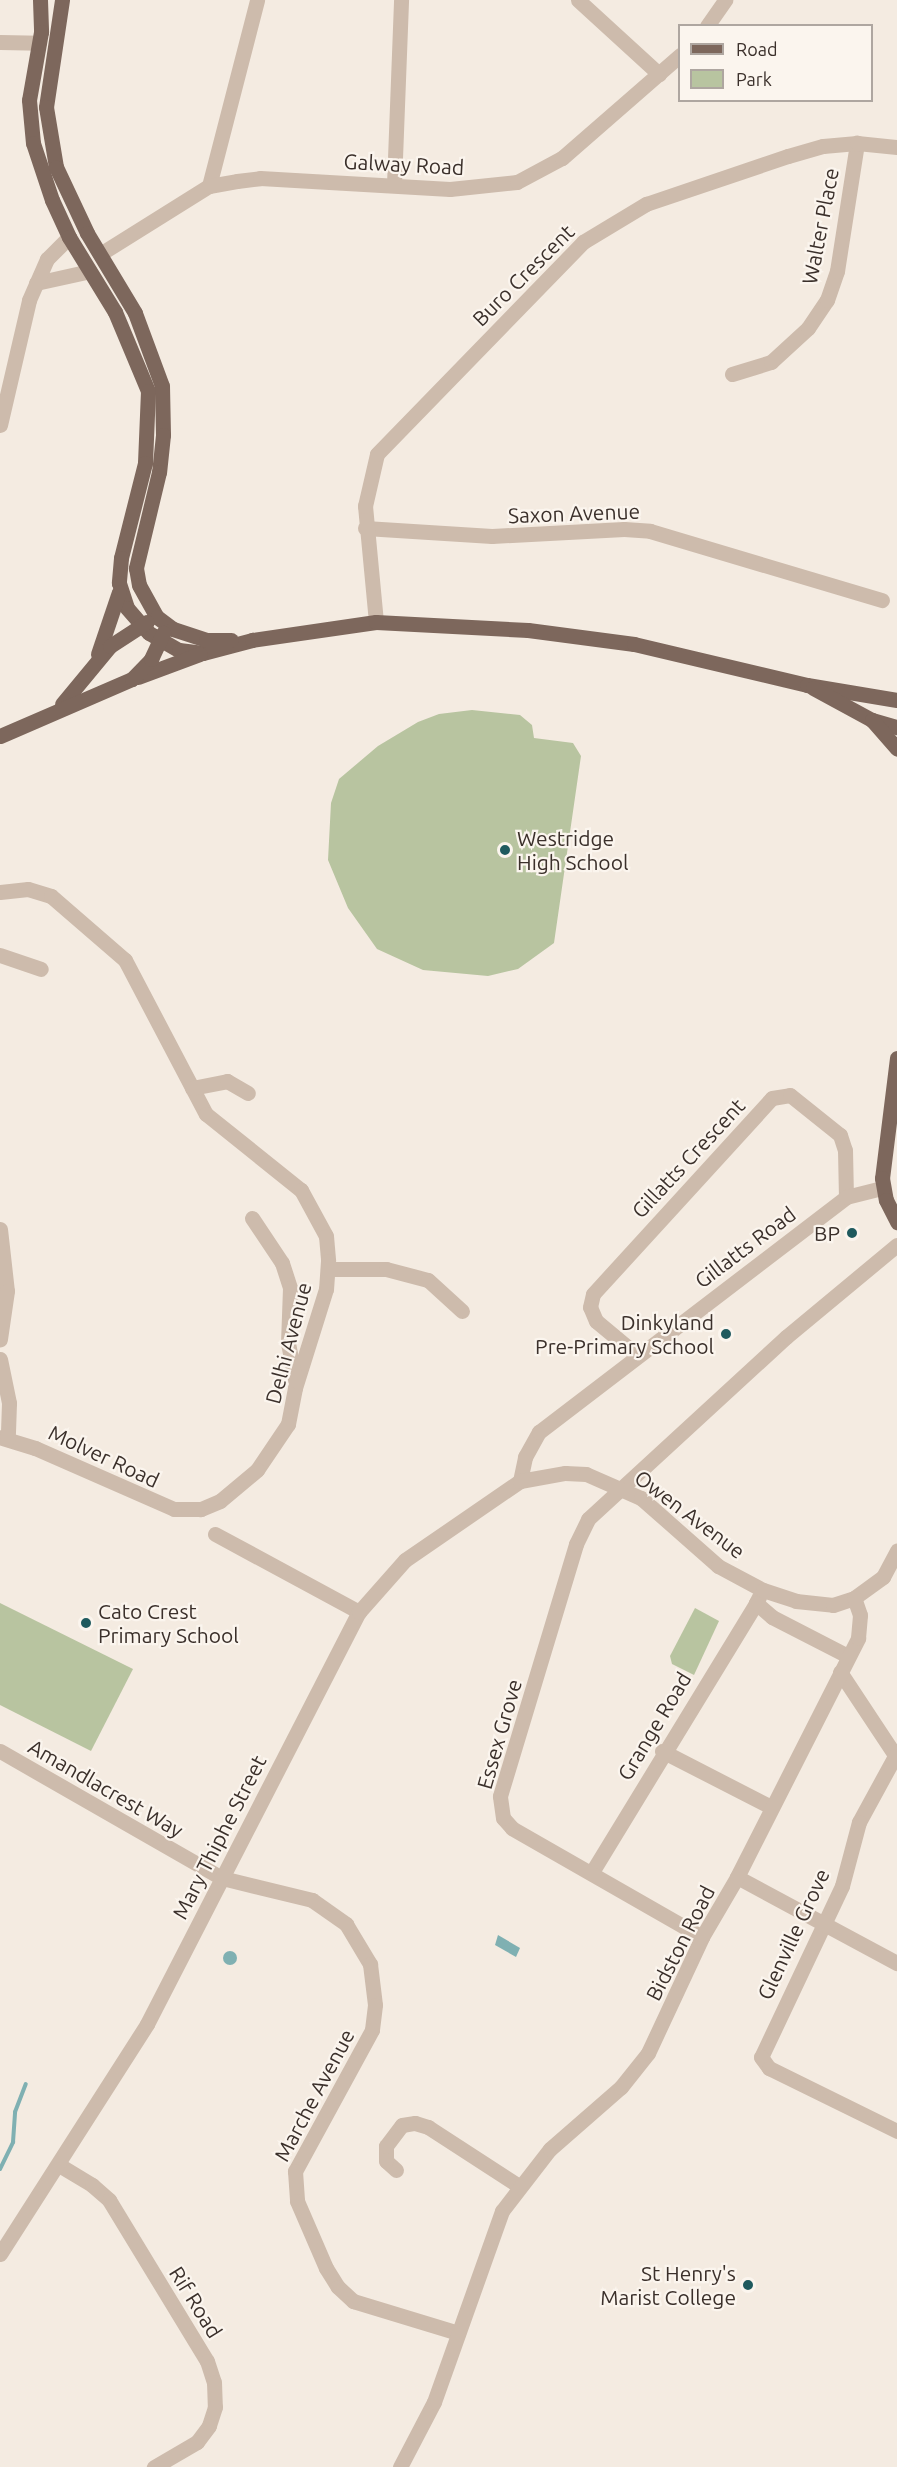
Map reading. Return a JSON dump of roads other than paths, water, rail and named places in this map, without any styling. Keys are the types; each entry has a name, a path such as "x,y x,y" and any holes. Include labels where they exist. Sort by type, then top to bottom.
{"main road":[{"path":"40,0 39,43 29,122 41,170 69,237 134,349 148,391 145,463 121,558 119,592 93,665"},
{"path":"62,0 47,86 47,128 67,195 135,313 162,386 159,471 136,568 143,595 162,621 206,640 252,640"},
{"path":"119,592 140,626 179,650 203,653"},
{"path":"55,710 119,638 140,626 162,621"},
{"path":"132,679 146,667 160,640 162,621"},
{"path":"0,736 55,710 203,653 252,640 376,622 528,630 634,644 807,685 897,700"},
{"path":"807,685 872,720 897,727"},
{"path":"872,720 897,749"},
{"path":"897,1058 882,1160 883,1188 897,1222"}],"street":[{"path":"209,186 257,0"},
{"path":"394,184 401,0"},
{"path":"578,0 659,74"},
{"path":"708,24 725,0"},
{"path":"0,42 39,43"},
{"name":"Galway Road","path":"100,254 209,186 260,178 478,189 517,182 562,158 678,57"},
{"name":"Buro Crescent","path":"376,622 365,528 368,482 377,454 583,242 626,214 668,196 823,146 857,143 897,147"},
{"name":"Walter Place","path":"732,374 771,362 808,328 827,300 837,272 857,143"},
{"path":"0,425 36,283 47,259 69,237"},
{"path":"36,283 90,271"},
{"name":"Saxon Avenue","path":"365,528 492,536 650,531 882,600"},
{"name":"Delhi Avenue","path":"0,892 40,891 60,903 131,967 206,1114 221,1129 301,1190 326,1236 328,1269 317,1323 296,1383 288,1424 257,1470 220,1502 192,1510"},
{"path":"0,955 40,969"},
{"path":"192,1089 226,1081 248,1093"},
{"name":"Gillatts Crescent","path":"637,1355 596,1322 590,1307 593,1294 772,1098 790,1095 840,1135 846,1150 846,1197"},
{"name":"Gillatts Road","path":"520,1481 525,1457 539,1432 846,1197 883,1188"},
{"path":"252,1218 282,1263 290,1288 288,1342 296,1383"},
{"path":"0,1229 8,1291 0,1339"},
{"name":"Essex Grove","path":"702,1937 507,1825 500,1809 500,1796 578,1538 588,1519 786,1337 897,1245"},
{"path":"328,1269 386,1269 428,1280 462,1311"},
{"path":"0,1359 9,1403 4,1437"},
{"name":"Molver Road","path":"4,1437 157,1504 192,1510"},
{"name":"Owen Avenue","path":"520,1481 542,1475 576,1473 621,1488 641,1498 718,1566 760,1597 772,1617 848,1656"},
{"name":"Mary Thiphe Street","path":"0,2254 147,2024 359,1611 405,1560 520,1481"},
{"path":"215,1534 359,1611"},
{"path":"854,1598 873,1587 897,1553"},
{"name":"Owen Avenue","path":"760,1597 815,1606 854,1598"},
{"name":"Grange Road","path":"592,1872 663,1751 760,1597"},
{"name":"Bidston Road","path":"400,2467 434,2402 487,2246 502,2211 519,2186 550,2149 621,2087 648,2053 702,1937 737,1877 848,1656 860,1628 854,1598"},
{"path":"840,1672 896,1757"},
{"name":"Amandlacrest Way","path":"0,1751 222,1878"},
{"path":"663,1751 771,1807"},
{"name":"Glenville Grove","path":"896,1757 859,1822 842,1886 762,2049 764,2064 897,2131"},
{"path":"737,1877 897,1963"},
{"name":"Marche Avenue","path":"222,1878 312,1900 338,1918 359,1941 370,1964 374,1984 372,2030 295,2171 297,2201 326,2268 338,2287 353,2301 458,2333"},
{"path":"396,2170 386,2161 386,2146 398,2127 415,2123 428,2127 519,2186"},
{"name":"Rif Road","path":"59,2165 92,2185 109,2200 207,2361 214,2382 214,2407 209,2426 197,2442 154,2467"}],"water":[{"path":"498,1935 520,1948 516,1957 495,1945"},
{"path":"230,1951 235,1953 237,1958 235,1963 230,1965 225,1963 223,1958 225,1953"}],"waterway":[{"path":"0,2169 13,2142 15,2112 26,2084"}],"place":[{"name":"Westridge High School","path":"505,850"},
{"name":"BP","path":"852,1233"},
{"name":"Dinkyland Pre-Primary School","path":"726,1334"},
{"name":"Cato Crest Primary School","path":"86,1623"},
{"name":"St Henry's Marist College","path":"748,2285"}]}
